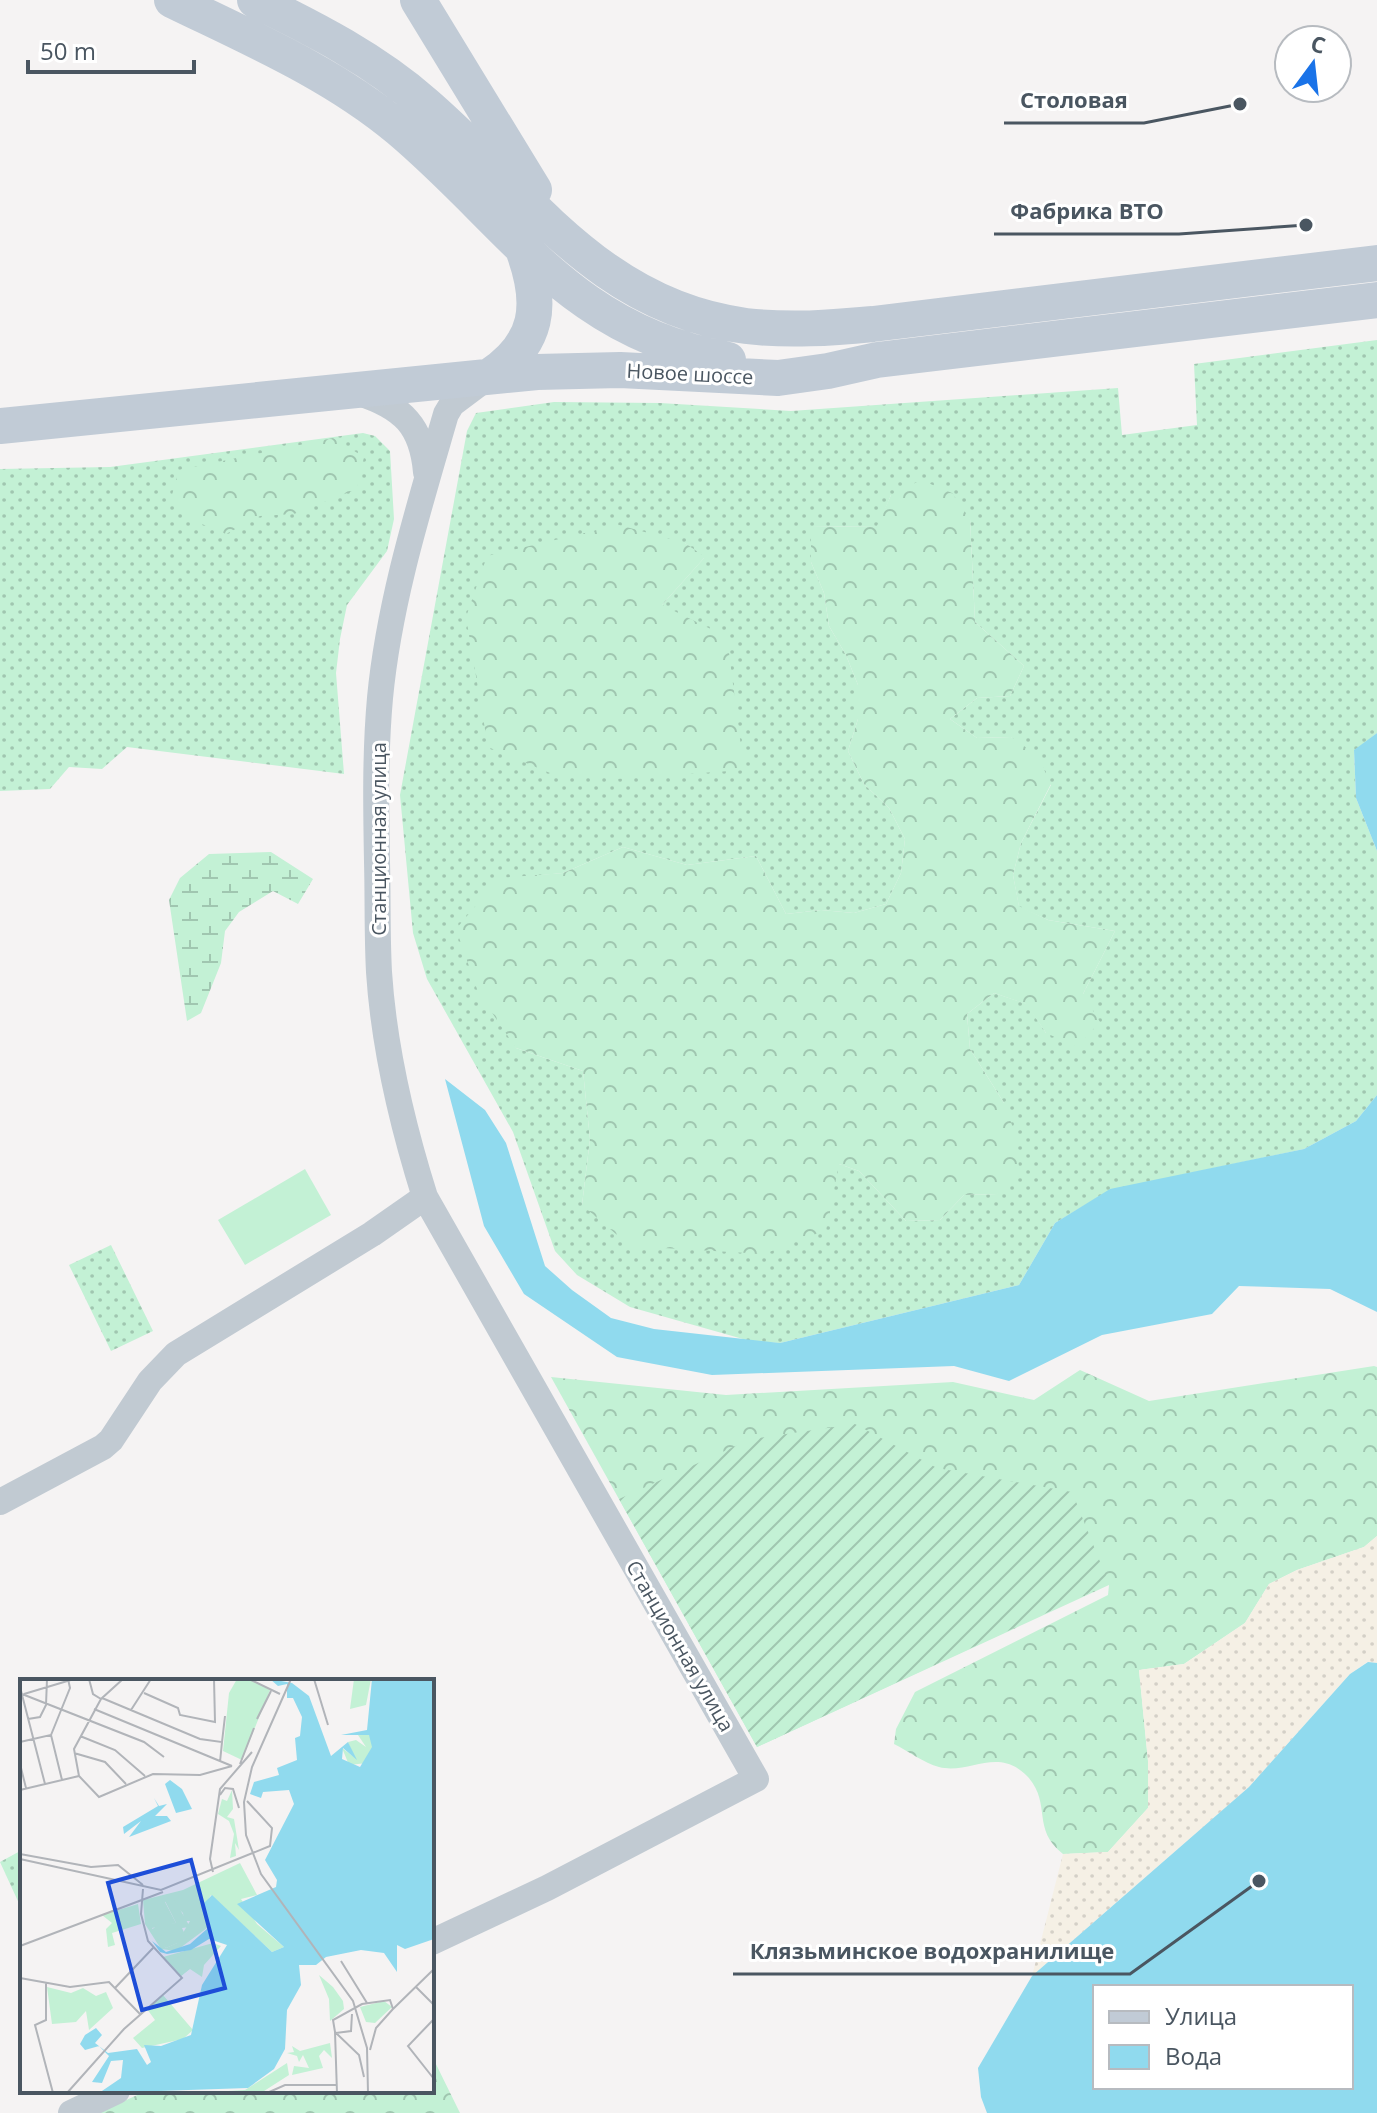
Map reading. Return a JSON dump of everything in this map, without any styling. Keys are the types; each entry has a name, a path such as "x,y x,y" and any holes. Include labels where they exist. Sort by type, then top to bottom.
{"main road":[{"path":"172,0 303,65 374,110 434,161 524,252 596,310 648,337 691,352 740,362 877,360"},
{"path":"255,0 320,33 396,80 459,134 566,238 614,277 663,303 721,322 783,329 873,324 1377,263"},
{"path":"418,0 566,238"},
{"path":"490,376 515,357 530,331 535,299 524,252"},
{"name":"Новое шоссе","path":"0,426 352,391 443,393 490,376 620,370 778,378 877,360 1377,300"}],"street":[{"path":"352,391 384,401 403,414 414,428 424,452 426,481"},
{"name":"Станционная улица","path":"434,1941 547,1888 756,1779 425,1197 406,1137 391,1067 379,973 376,794 380,698 389,643 426,481 446,414 443,393"},
{"path":"0,1502 103,1447 111,1440 150,1381 176,1354 372,1234 425,1197"},
{"path":"71,2113 113,2093"}],"green space":[{"path":"1377,340 1377,733 1354,751 1356,798 1377,851 1377,1095 1356,1121 1304,1149 1110,1190 1055,1223 1019,1285 780,1343 750,1341 630,1307 577,1275 555,1251 513,1132 427,979 413,933 400,795 467,431 476,413 554,402 660,403 791,411 1118,388 1122,435 1197,425 1194,364","holes":["891,495 970,519 975,622 1024,666 1010,696 977,698 950,719 977,738 1011,737 1051,785 1021,843 1013,875 1019,907 1048,920 1115,931 1083,994 1046,1033 1027,1004 994,993 967,1014 970,1049 1004,1103 997,1194 964,1195 940,1220 906,1221 859,1171 839,1164 582,1205 590,1139 583,1071 516,1048 499,879 563,873 623,847 687,865 756,856 786,914 821,910 854,913 886,904 901,873 905,839 889,808 864,784 848,751 858,719 858,685 846,655 829,626 824,593 811,562 811,527 878,526","685,543 704,558 662,605"]},
{"path":"363,433 375,436 390,451 394,519 387,551 347,605 340,639 336,673 344,774 127,747 102,769 69,767 50,789 0,791 0,469 110,467"},
{"path":"333,438 364,457 357,489 294,514 260,516 226,534 197,522 170,502 179,470"},
{"path":"921,480 952,493 970,519 975,622 1024,666 1010,696 977,698 950,719 977,738 1011,737 1037,755 1051,784 1021,843 1013,875 1019,906 1048,920 1115,931 1083,994 1100,1022 1077,1047 1046,1033 1026,1004 994,993 967,1014 970,1049 1004,1103 1016,1136 1019,1169 997,1194 964,1195 940,1220 906,1221 859,1171 839,1164 826,1230 764,1254 630,1246 582,1205 590,1139 583,1071 516,1048 478,992 456,929 499,878 563,873 623,847 687,865 756,856 786,914 821,910 854,913 886,904 901,873 905,839 889,808 864,784 848,751 858,719 858,685 846,655 829,626 824,593 811,562 811,527 877,526 891,495"},
{"path":"619,525 685,543 705,557 662,605 727,637 744,770 616,779 550,773 488,747 466,617 487,556"},
{"path":"271,852 313,879 298,904 273,891 239,912 225,931 221,963 201,1013 187,1021 169,900 180,878 209,854"},
{"path":"305,1169 331,1215 245,1265 218,1220"},
{"path":"111,1245 153,1331 111,1351 69,1265"},
{"path":"1377,1367 1377,1536 1364,1547 1297,1570 1269,1584 1245,1623 1184,1664 1139,1670 1148,1761 1148,1808 1108,1852 1063,1854 1047,1835 1035,1787 1017,1768 995,1762 939,1767 894,1744 896,1729 915,1692 1108,1595 1109,1585 757,1747 551,1377 726,1395 953,1382 1034,1400 1080,1370 1149,1401"},
{"path":"855,1424 937,1468 1072,1492 1109,1584 757,1747 619,1499 751,1439"},
{"path":"20,1851 20,1906 0,1862"},
{"path":"434,2060 460,2113 98,2113 142,2093 434,2093"}],"sand":[{"path":"1377,1536 1377,1663 1367,1662 1350,1674 1249,1787 1032,1976 1063,1854 1108,1852 1148,1808 1148,1761 1139,1670 1184,1664 1245,1623 1269,1584 1297,1570 1364,1547"}],"water":[{"path":"1377,733 1377,851 1356,798 1354,750"},
{"path":"445,1079 485,1110 506,1143 545,1266 572,1290 611,1318 654,1329 780,1343 1019,1285 1055,1223 1110,1189 1304,1149 1356,1121 1377,1095 1377,1312 1330,1289 1239,1286 1212,1314 1102,1335 1009,1381 954,1366 712,1375 617,1357 524,1294 484,1226"},
{"path":"1368,1662 1377,1663 1377,2113 987,2113 981,2097 978,2068 1032,1976 1249,1787 1350,1674"}],"place":[{"name":"Столовая","path":"1240,104"},
{"name":"Фабрика ВТО","path":"1306,225"},
{"name":"Клязьминское водохранилище","path":"1259,1881"}]}
